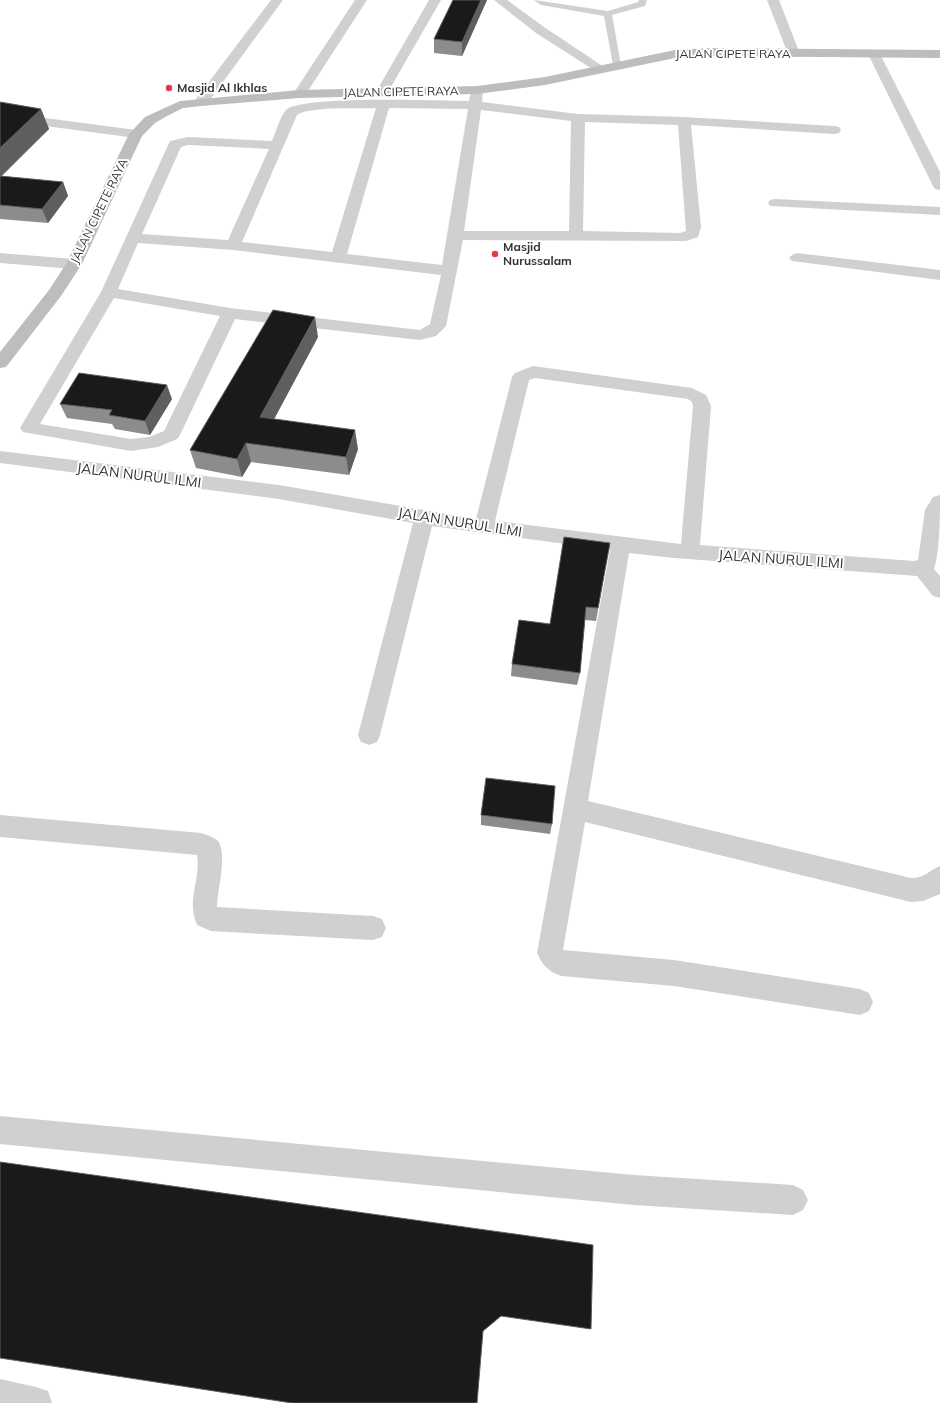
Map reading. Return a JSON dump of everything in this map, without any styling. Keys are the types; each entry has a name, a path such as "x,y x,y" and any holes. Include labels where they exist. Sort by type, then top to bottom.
{"main road":[{"name":"JALAN CIPETE RAYA","path":"0,363 55,293 74,264 136,134 150,120 180,105 299,94 383,98 477,90 545,81 661,56 689,53 940,54"}],"street":[{"path":"201,102 277,0"},
{"path":"299,94 361,0"},
{"path":"338,257 383,98 435,0"},
{"path":"500,0 540,30 602,69"},
{"path":"773,0 794,54"},
{"path":"874,54 940,186"},
{"path":"109,292 230,313 420,335 426,334 438,326 450,271 476,105 477,90"},
{"path":"233,245 291,113 297,109 383,98 476,105 578,118 684,120 834,130"},
{"path":"0,116 136,134"},
{"path":"576,235 578,118"},
{"path":"456,236 576,235 681,238 693,234 694,227 684,120"},
{"path":"230,313 171,435 152,443 131,445 29,428 109,292 175,144 188,141 277,144"},
{"path":"775,203 940,211"},
{"path":"132,238 233,245 450,271"},
{"path":"0,258 74,264"},
{"path":"797,258 940,275"},
{"path":"484,527 520,376 533,372 692,394 700,399 702,406 690,552"},
{"name":"JALAN NURUL ILMI","path":"0,457 279,492 424,518 621,544 690,552 914,569 921,567"},
{"path":"940,502 936,506 928,563 921,567 940,590"},
{"path":"369,735 424,518"},
{"path":"621,544 550,952 554,959 561,963 674,973 860,1002"},
{"path":"575,809 911,890 922,890 930,887 940,878"},
{"path":"0,826 202,844 209,849 211,858 204,907 206,916 212,919 373,928"},
{"path":"0,1130 634,1190 793,1200"},
{"path":"0,1395 36,1403"}],"lane":[{"path":"538,0 541,3 608,14 642,4 643,0"},
{"path":"608,14 617,65"}],"building":[{"path":"453,0 481,0 462,42 434,39"},
{"path":"0,102 41,109 0,148"},
{"path":"0,176 63,182 42,209 0,205"},
{"path":"273,310 315,317 260,417 355,430 346,457 246,443 237,459 190,450"},
{"path":"79,373 167,385 145,421 109,415 112,410 60,404"},
{"path":"564,537 610,543 598,608 586,607 580,673 512,664 519,620 550,624"},
{"path":"486,778 555,786 552,824 481,815"},
{"path":"0,1162 593,1245 591,1329 501,1316 483,1331 477,1403 292,1403 0,1358"}],"place":[{"name":"Masjid Al Ikhlas","path":"169,88"},
{"name":"Masjid Nurussalam","path":"495,254"}]}
